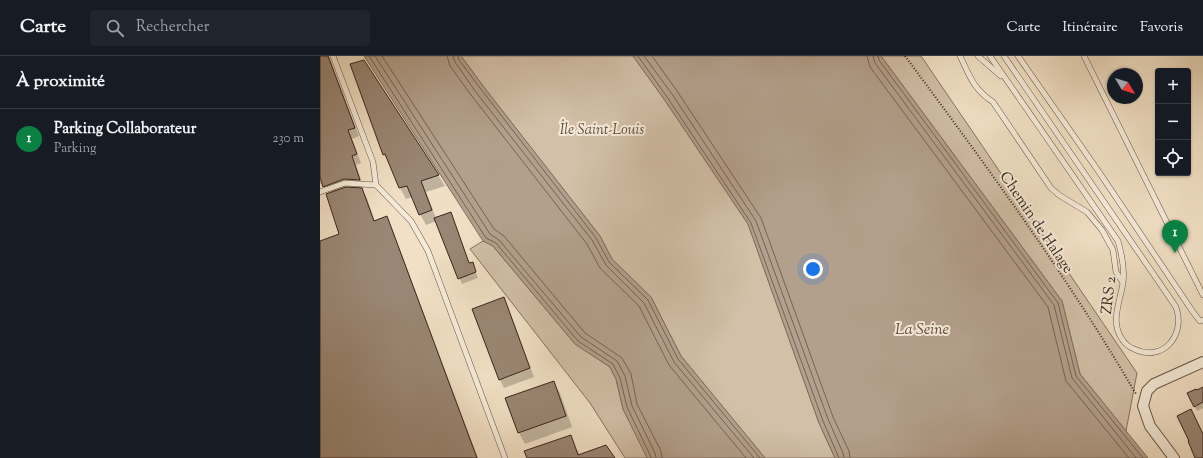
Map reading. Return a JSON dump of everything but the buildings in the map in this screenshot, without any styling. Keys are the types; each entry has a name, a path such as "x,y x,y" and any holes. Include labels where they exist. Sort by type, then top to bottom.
{"street":[{"path":"1174,458 1150,426 1143,406 1147,391 1154,384 1203,362"}],"lane":[{"path":"333,56 373,162 376,185 411,221 428,251 505,458"},
{"path":"960,56 975,87 983,96 993,102 1051,188 1059,195 1087,212 1102,230 1113,250 1116,272 1123,283"},
{"name":"ZRS 2","path":"978,56 1006,80"},
{"name":"ZRS 2","path":"990,56 1118,241 1123,264 1123,283 1117,312 1116,327 1122,339 1129,346 1141,352 1162,351 1174,340 1180,323 1176,307 1004,56"},
{"path":"1018,56 1099,172 1193,312 1200,321 1203,320"},
{"path":"1084,56 1203,295"},
{"path":"320,192 345,183 376,185"}],"path":[{"name":"Chemin de Halage","path":"905,56 973,147 1090,318 1143,406"}],"green space":[{"name":"Île Saint-Louis","path":"461,56 633,56 664,99 748,224 819,423 835,458 765,458 681,356 651,297 612,259 600,236"},
{"path":"881,56 921,56 1137,373 1126,431 1080,374 1062,301"},
{"path":"483,241 492,245 575,344 610,367 616,379 623,409 648,458 625,458 590,403 470,249"}],"water":[{"path":"364,56 461,56 600,236 612,259 651,297 681,356 765,458 647,458 623,409 616,379 610,367 575,344 493,246 483,241"},
{"name":"La Seine","path":"633,56 881,56 1062,301 1080,374 1148,458 835,458 819,423 748,224 664,99"}],"place":[{"name":"Parking Collaborateur","path":"1175,253"}]}
